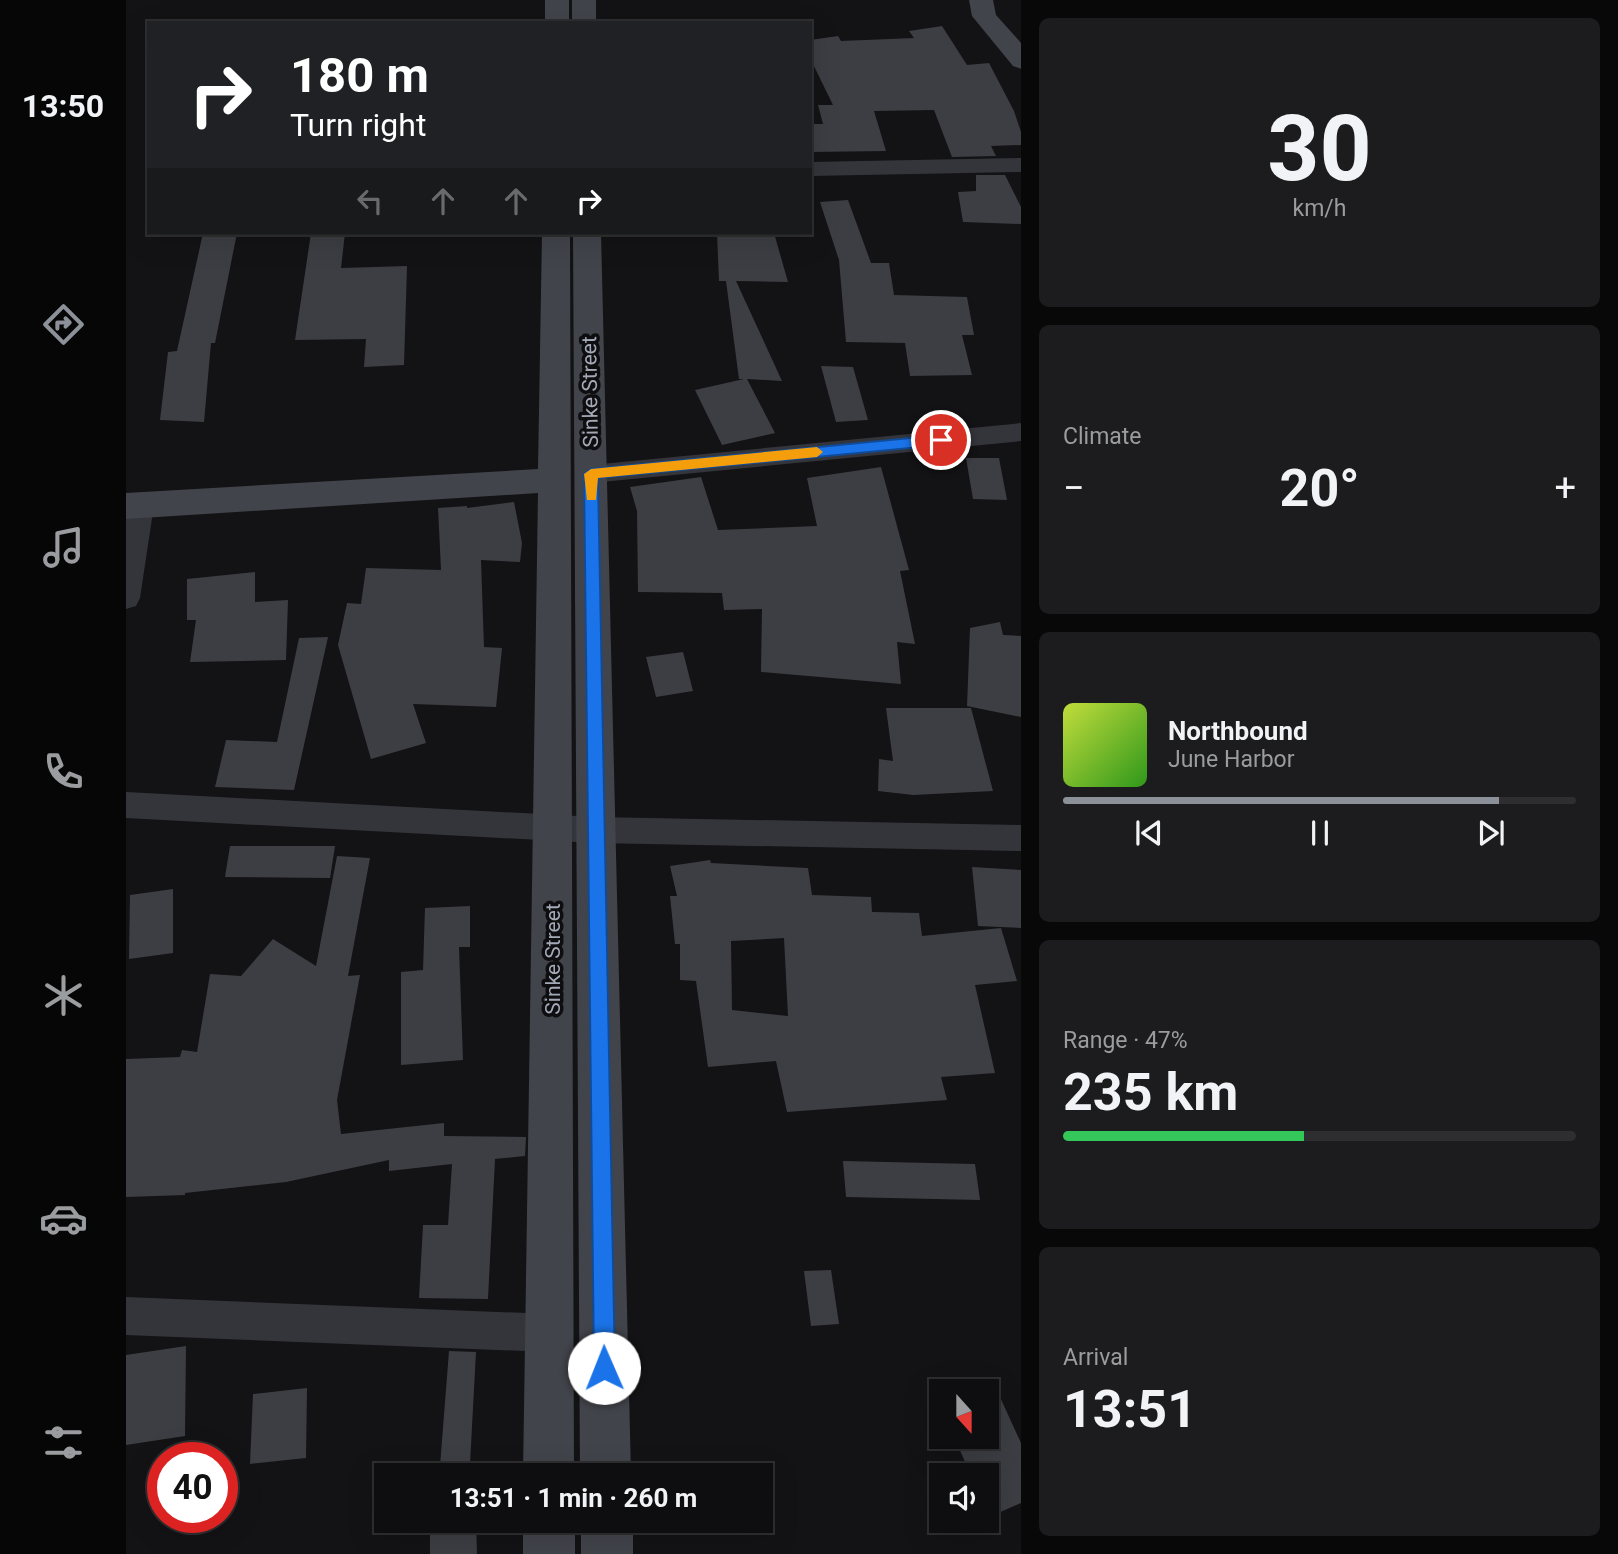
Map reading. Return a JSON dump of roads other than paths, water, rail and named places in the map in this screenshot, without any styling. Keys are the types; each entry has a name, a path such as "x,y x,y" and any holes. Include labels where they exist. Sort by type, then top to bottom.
{"street":[{"path":"557,0 557,21"},
{"path":"584,0 584,21"},
{"path":"981,0 984,16 1021,61"},
{"path":"812,169 1021,165"},
{"name":"Sinke Street","path":"556,235 596,830 606,1463"},
{"name":"Sinke Street","path":"550,1463 553,828 587,235"},
{"path":"126,597 133,506 573,477 1021,432"},
{"path":"126,805 596,830 1021,838"},
{"path":"126,1316 550,1333"},
{"path":"549,1533 549,1554"},
{"path":"607,1533 607,1554"}]}
